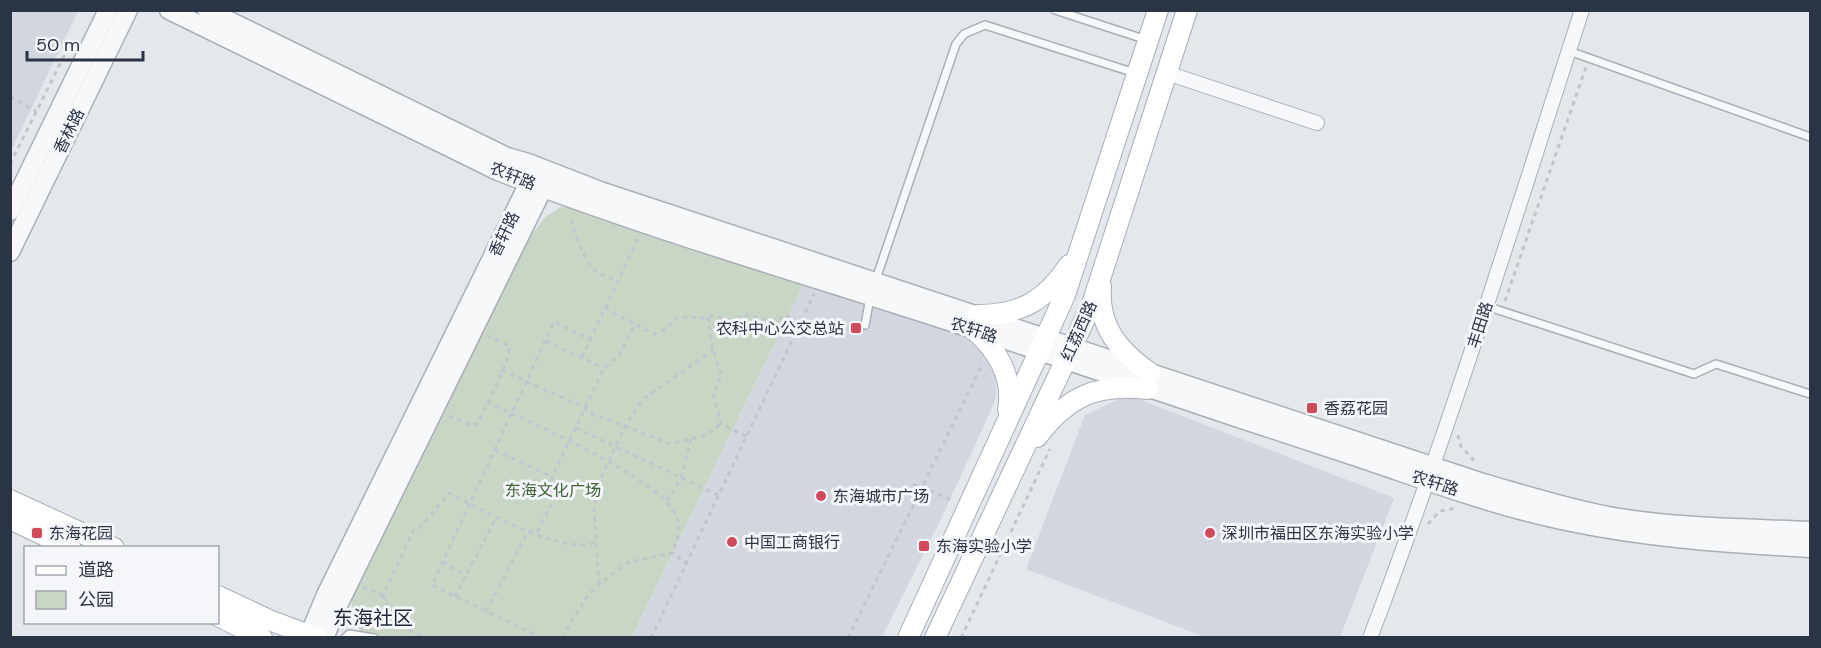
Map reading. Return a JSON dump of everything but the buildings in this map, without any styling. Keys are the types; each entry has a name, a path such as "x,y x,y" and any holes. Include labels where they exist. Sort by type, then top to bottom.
{"main road":[{"name":"红荔西路","path":"908,638 1065,295 1158,10"},
{"name":"红荔西路","path":"935,638 1092,304 1187,10"},
{"path":"1005,425 1009,404 1009,384 995,351 975,322 1016,311 1040,298 1060,279 1083,239"},
{"path":"1102,273 1100,297 1104,318 1121,349 1149,381"},
{"path":"1018,460 1061,410 1089,393 1103,388 1149,381"},
{"path":"10,500 110,546"},
{"path":"10,519 66,546"},
{"path":"219,596 269,620 314,637"},
{"path":"219,616 262,638"}],"street":[{"name":"香林路","path":"10,252 16,207 108,10"},
{"name":"香林路","path":"16,207 128,10"},
{"name":"农轩路","path":"169,10 498,171 538,181 600,191 873,289 1465,485 1541,516 1630,533 1736,544 1810,548"},
{"name":"农轩路","path":"207,10 507,157 528,163 538,181"},
{"name":"丰田路","path":"1370,638 1430,473 1582,10"},
{"path":"1167,73 1317,123"},
{"name":"香轩路","path":"314,637 350,581 435,410 474,329 538,181"},
{"name":"香轩路","path":"314,637 326,595 538,181"},
{"name":"农轩路","path":"1465,485 1610,516 1659,522 1810,531"}],"lane":[{"path":"1055,10 1148,40"},
{"path":"865,325 873,289 956,45 964,34 985,25 1137,74"},
{"path":"1569,51 1810,137"},
{"path":"1486,306 1694,374 1716,364 1810,394"},
{"path":"345,638 349,634 374,638"}],"path":[{"path":"10,164 65,54 76,46"},
{"path":"1502,311 1589,58"},
{"path":"10,97 36,111"},
{"path":"571,220 590,265 596,271 618,281"},
{"path":"582,357 641,232"},
{"path":"651,638 815,293"},
{"path":"605,308 653,334 666,329 676,318 708,316 729,320 748,315 775,322 785,315 792,318 798,325"},
{"path":"708,316 713,350 721,373 713,393 722,423 746,436"},
{"path":"542,638 432,585 554,322 590,339"},
{"path":"528,532 537,532 551,505 552,477 604,368 619,356 635,323"},
{"path":"435,410 472,426 478,423 510,352 509,346 474,329"},
{"path":"546,341 604,368"},
{"path":"599,584 594,509 597,486 625,426 642,400 713,350"},
{"path":"848,638 986,356"},
{"path":"502,370 585,408 590,413 671,444 706,435 722,423"},
{"path":"487,402 569,441 647,485 666,501 678,519 678,538 673,553"},
{"path":"575,428 718,495"},
{"path":"1424,533 1428,522 1440,511 1456,509 1465,485 1473,459 1461,447 1458,435"},
{"path":"666,501 681,478 691,439"},
{"path":"962,638 1050,448"},
{"path":"495,450 552,477"},
{"path":"913,484 968,507"},
{"path":"383,595 413,531 419,529 449,493 528,532 569,545 588,545 596,542"},
{"path":"455,597 497,516"},
{"path":"486,612 528,532"},
{"path":"562,638 586,598 599,584 629,562 673,553 686,563"},
{"path":"442,562 466,576"},
{"path":"350,581 383,595 393,618 425,638"}],"shaded area":[{"path":"10,11 78,11 11,151"},
{"name":"东海城市广场","path":"805,281 959,332 985,351 996,379 996,396 941,519 882,637 632,638"},
{"name":"深圳市福田区东海实验小学","path":"1128,395 1394,498 1340,637 1205,637 1026,569 1085,415"}],"green space":[{"name":"东海文化广场","path":"561,207 585,210 805,281 632,637 363,637 353,617 351,591 522,248 544,218"}],"place":[{"name":"农科中心公交总站","path":"856,328"},
{"name":"香荔花园","path":"1312,408"},
{"name":"东海城市广场","path":"821,496"},
{"name":"东海花园","path":"37,533"},
{"name":"深圳市福田区东海实验小学","path":"1210,533"},
{"name":"中国工商银行","path":"732,542"},
{"name":"东海实验小学","path":"924,546"}],"district":[{"name":"东海社区","path":"373,618"}]}
